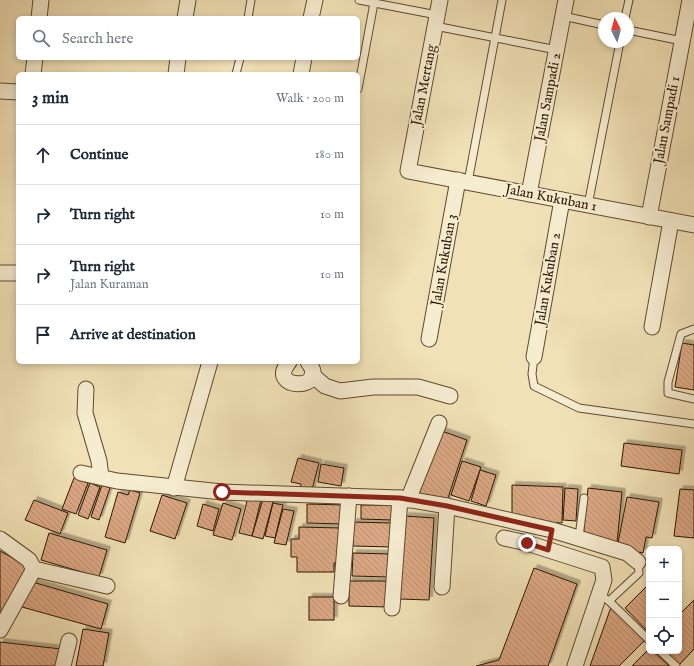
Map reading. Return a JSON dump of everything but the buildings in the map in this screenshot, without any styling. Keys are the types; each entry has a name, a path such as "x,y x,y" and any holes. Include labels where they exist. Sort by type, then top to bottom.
{"street":[{"path":"39,16 41,0"},
{"path":"185,16 188,0"},
{"path":"311,16 315,0"},
{"name":"Jalan Sampadi 2","path":"530,194 566,0"},
{"name":"Jalan Sampadi 1","path":"649,217 682,41 692,2"},
{"name":"Jalan Mertang","path":"408,171 437,14"},
{"path":"33,72 34,60"},
{"path":"176,72 178,60"},
{"path":"301,72 304,60"},
{"path":"0,91 16,92"},
{"name":"Jalan Kukuban 1","path":"408,171 694,225"},
{"name":"Jalan Kukuban 3","path":"429,339 463,181"},
{"name":"Jalan Kukuban 2","path":"534,357 562,200"},
{"path":"652,328 671,221"},
{"path":"0,273 16,273"},
{"path":"174,488 209,364"},
{"path":"288,364 285,375 290,383 303,384 310,369 325,386 340,391 373,387 418,387 450,396"},
{"path":"86,390 85,413 99,461 102,478"},
{"path":"392,608 404,499 439,423"},
{"path":"80,473 102,478 174,488 222,492 404,499 447,506 579,537 628,553 638,562"},
{"path":"341,596 349,496"},
{"path":"442,587 447,506"},
{"path":"548,550 552,530"},
{"path":"504,538 602,567 604,598 575,666"},
{"path":"0,539 29,560 34,569 107,586"},
{"path":"0,630 34,569"},
{"path":"63,666 70,641"}],"lane":[{"path":"248,16 251,0"},
{"path":"359,0 437,14 494,38 557,50"},
{"path":"463,181 502,0"},
{"path":"626,12 629,0"},
{"path":"360,79 374,3"},
{"path":"563,16 598,24"},
{"path":"634,31 682,41"},
{"path":"588,205 619,48"},
{"path":"236,72 240,60"},
{"path":"694,329 681,334 668,382 668,393 694,399"},
{"path":"534,357 532,374 534,386 579,408 694,424"},
{"path":"579,537 584,498"},
{"path":"638,562 639,573 604,598 646,637"},
{"path":"663,654 676,666"}],"route":[{"path":"222,492 400,498 447,506 540,526 552,530 548,550 527,543"}]}
